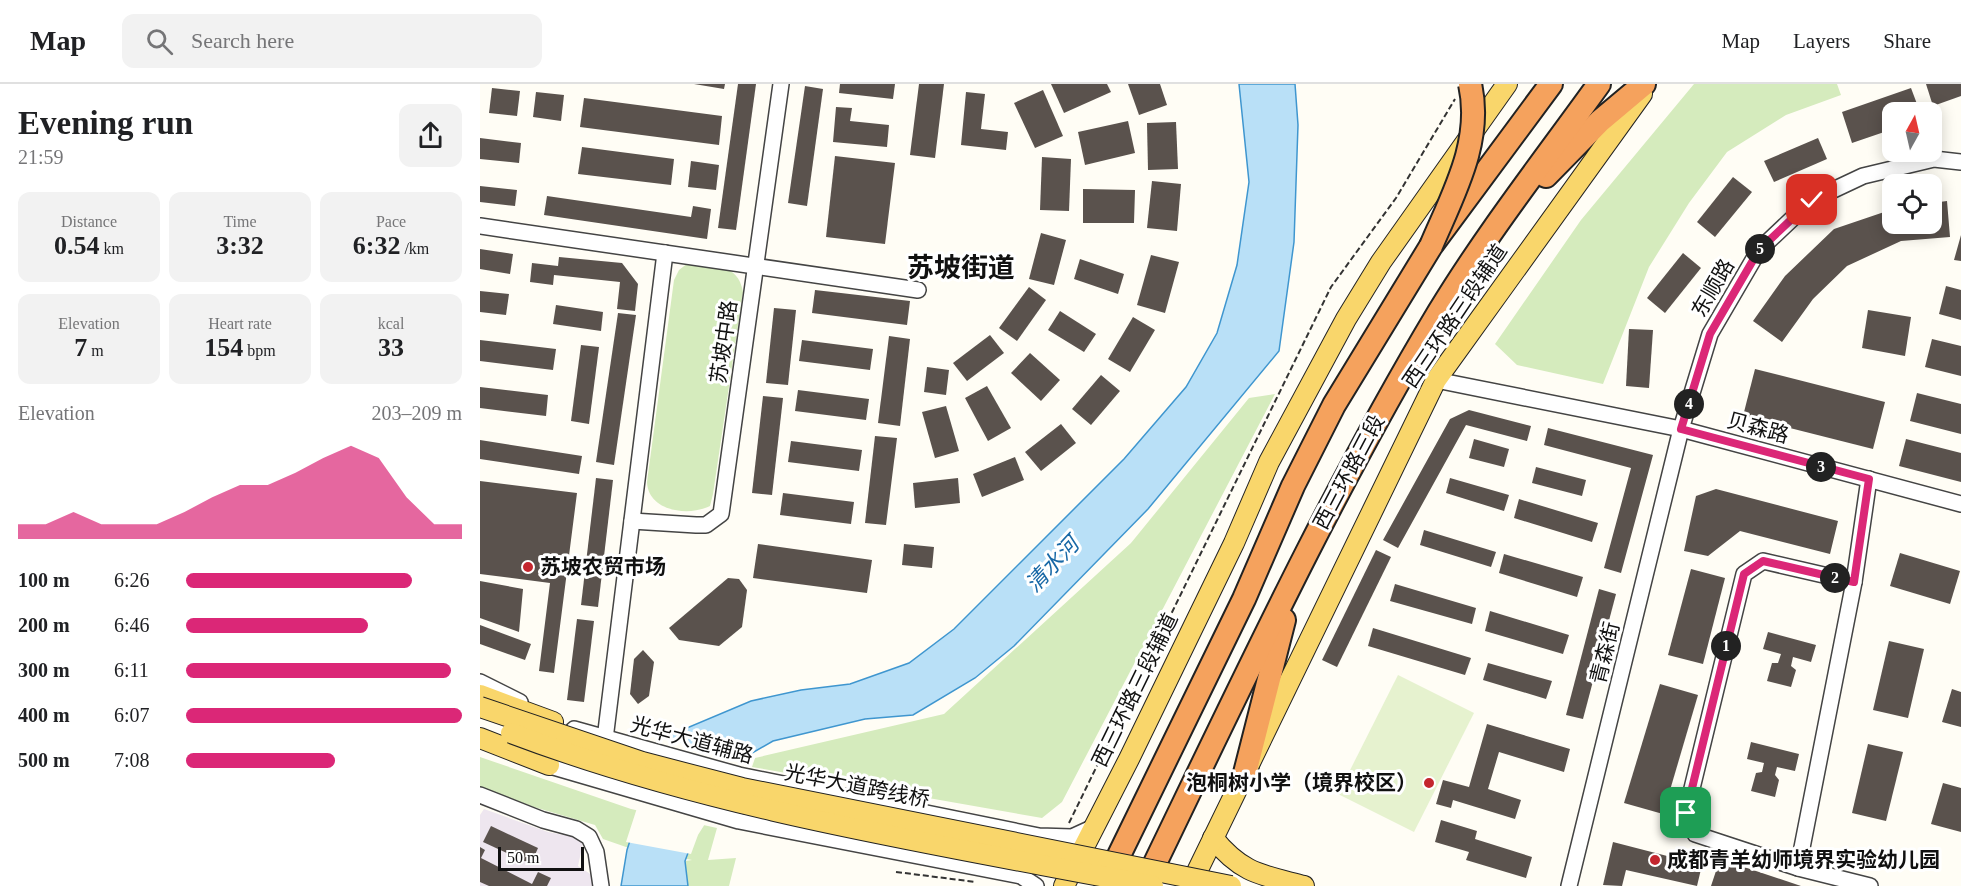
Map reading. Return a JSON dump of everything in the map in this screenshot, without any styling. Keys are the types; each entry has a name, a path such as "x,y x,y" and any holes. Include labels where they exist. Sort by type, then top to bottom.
{"highway":[{"name":"西三环路三段","path":"1104,886 1244,599 1293,486 1334,405 1431,246 1551,84"},
{"name":"西三环路三段","path":"1144,886 1327,509 1440,310 1489,236 1599,84"},
{"path":"1489,236 1599,121 1644,84"},
{"path":"1431,246 1471,147 1474,104 1463,87"},
{"path":"1245,773 1296,573"}],"main road":[{"name":"西三环路三段辅道","path":"1190,886 1436,380 1650,84"},
{"name":"西三环路三段辅道","path":"1064,886 1096,826 1234,543 1269,462 1346,319 1381,262 1504,87"},
{"path":"482,696 561,725"},
{"name":"光华大道跨线桥","path":"482,696 642,762 742,788 1231,886"},
{"name":"光华大道跨线桥","path":"480,721 616,771 761,810 1153,886"},
{"path":"480,738 549,765"},
{"path":"1213,838 1250,880 1304,886"}],"street":[{"name":"苏坡中路","path":"632,521 706,525 721,514 781,84"},
{"name":"东顺路","path":"1681,429 1710,334 1759,250 1812,200 1863,176 1934,159 1961,162"},
{"path":"480,226 918,290"},
{"path":"605,739 665,253"},
{"name":"贝森路","path":"1436,380 1681,429 1961,504"},
{"name":"青森街","path":"1569,886 1681,429"},
{"path":"1798,868 1854,582 1869,479"},
{"path":"1854,582 1763,561 1744,574 1686,813 1695,834 1833,882 1870,886"},
{"name":"光华大道辅路","path":"561,725 739,775 1039,836 1072,837 1096,826"},
{"path":"480,748 549,765 714,814 1021,876 1036,886"},
{"path":"480,795 543,820 576,829 589,837 596,852 601,886"}],"path":[{"path":"1063,837 1331,287 1396,198 1463,87"},
{"path":"896,872 985,883"}],"shaded area":[{"path":"484,809 548,832 574,837 583,843 578,866 595,877 596,886 480,886 480,815"}],"green space":[{"path":"1694,84 1837,84 1841,95 1786,115 1727,152 1689,203 1649,267 1603,384 1517,365 1495,344 1581,220"},
{"path":"688,263 715,266 730,271 736,275 743,292 710,506 681,511 671,509 654,500 647,482 674,280 679,270"},
{"path":"1275,394 1062,802 1042,818 752,767 755,758 944,714 1131,543 1249,398"},
{"path":"1398,675 1474,713 1414,832 1338,794"},
{"path":"480,757 631,809 717,828 708,860 736,858 729,886 688,886 685,861 692,860 626,847 603,839 595,825 534,807 480,787"}],"water":[{"name":"清水河","path":"1239,84 1295,84 1298,125 1294,242 1279,351 1148,509 1014,646 975,678 913,715 865,719 773,741 740,760 695,834 685,861 688,886 621,886 627,850 663,738 751,701 801,690 850,684 909,663 954,629 1124,459 1186,387 1217,333 1237,265 1249,182"}],"pier":[{"path":"660,737 745,760 698,835 691,854 626,842"}],"building":[{"path":"694,84 725,84 724,89"},
{"path":"738,84 756,84 736,230 718,228"},
{"path":"840,84 895,84 893,99 839,93"},
{"path":"919,84 944,84 935,158 910,155"},
{"path":"1051,84 1107,84 1111,92 1064,113"},
{"path":"1128,84 1160,84 1167,105 1139,115"},
{"path":"1926,84 1961,84 1961,96 1942,103 1932,102"},
{"path":"805,86 823,89 807,206 788,203"},
{"path":"492,88 520,91 517,116 489,113"},
{"path":"1911,88 1916,102 1882,102 1882,133 1852,143 1842,112"},
{"path":"1043,90 1063,136 1035,148 1014,103"},
{"path":"536,92 564,95 561,121 533,117"},
{"path":"966,92 985,94 981,129 1008,132 1006,150 961,145"},
{"path":"584,98 722,116 719,145 580,127"},
{"path":"836,107 852,108 850,121 889,125 887,147 833,142"},
{"path":"1128,121 1135,153 1085,165 1078,132"},
{"path":"1176,122 1178,169 1148,170 1147,123"},
{"path":"480,138 521,143 519,163 480,159"},
{"path":"1818,138 1827,159 1774,182 1764,161"},
{"path":"582,147 674,159 671,185 578,174"},
{"path":"835,156 895,163 885,244 826,237"},
{"path":"1042,157 1071,159 1069,211 1040,210"},
{"path":"691,161 719,165 716,190 688,187"},
{"path":"1733,177 1752,192 1715,237 1697,222"},
{"path":"1152,181 1181,184 1177,231 1147,228"},
{"path":"480,186 517,190 515,206 480,202"},
{"path":"1083,189 1135,190 1134,223 1083,223"},
{"path":"547,196 691,217 693,206 711,209 707,239 544,215"},
{"path":"1947,201 1950,237 1901,241 1847,266 1813,299 1782,342 1753,321 1785,276 1834,229 1882,213 1882,234 1942,234 1942,202"},
{"path":"1041,233 1066,240 1054,285 1029,279"},
{"path":"1961,235 1961,261 1954,260"},
{"path":"480,249 513,254 510,274 480,269"},
{"path":"1683,253 1701,268 1665,313 1647,298"},
{"path":"1151,255 1179,262 1165,313 1137,305"},
{"path":"559,257 622,263 638,284 635,311 617,309 620,282 554,275 553,285 530,282 532,263 558,266"},
{"path":"1080,259 1124,274 1118,294 1074,279"},
{"path":"1946,286 1961,290 1961,320 1939,314"},
{"path":"1029,287 1046,300 1017,341 999,328"},
{"path":"815,290 910,301 907,325 812,313"},
{"path":"480,291 509,294 506,315 480,312"},
{"path":"556,305 603,312 601,331 553,324"},
{"path":"774,308 796,310 788,385 766,383"},
{"path":"1868,310 1911,317 1905,356 1862,348"},
{"path":"1060,311 1096,334 1084,352 1048,330"},
{"path":"618,313 636,315 614,465 596,462"},
{"path":"1133,317 1155,330 1130,372 1108,359"},
{"path":"1629,329 1653,330 1649,388 1626,386"},
{"path":"990,335 1004,353 967,381 953,363"},
{"path":"889,336 910,339 900,426 878,423"},
{"path":"1932,339 1961,346 1961,376 1925,367"},
{"path":"480,340 556,349 553,370 480,361"},
{"path":"802,340 873,349 870,370 799,361"},
{"path":"581,345 599,347 589,424 571,421"},
{"path":"1030,353 1060,380 1041,401 1011,373"},
{"path":"927,367 949,370 946,395 924,392"},
{"path":"1755,369 1885,402 1873,449 1743,416"},
{"path":"1101,375 1120,391 1091,425 1072,409"},
{"path":"987,386 1011,428 988,441 965,398"},
{"path":"480,387 548,395 546,416 480,408"},
{"path":"798,390 869,399 866,420 795,411"},
{"path":"1917,393 1961,404 1961,434 1910,421"},
{"path":"763,396 783,398 772,495 752,493"},
{"path":"946,406 959,451 935,458 922,412"},
{"path":"1469,410 1531,426 1527,441 1466,425 1398,548 1383,540 1450,419"},
{"path":"1061,424 1076,443 1041,471 1025,452"},
{"path":"1548,428 1653,455 1621,573 1604,568 1631,468 1544,445"},
{"path":"875,436 897,438 886,525 865,523"},
{"path":"1474,439 1509,449 1504,467 1469,458"},
{"path":"1906,439 1961,453 1961,482 1899,466"},
{"path":"480,440 582,456 579,474 480,459"},
{"path":"791,441 862,450 859,471 788,462"},
{"path":"1015,457 1024,480 982,497 973,474"},
{"path":"1536,467 1586,480 1582,496 1532,483"},
{"path":"596,478 613,480 598,607 581,605"},
{"path":"958,478 960,503 915,508 913,483"},
{"path":"1450,478 1509,495 1504,511 1446,493"},
{"path":"480,481 577,493 554,673 539,671 550,583 480,574"},
{"path":"1716,489 1838,521 1830,554 1740,531 1708,556 1684,551 1696,496"},
{"path":"783,493 854,502 851,524 780,515"},
{"path":"1519,499 1598,523 1592,542 1514,518"},
{"path":"1424,530 1496,552 1491,567 1420,545"},
{"path":"758,544 872,560 867,593 753,578"},
{"path":"904,544 934,547 932,568 902,565"},
{"path":"1376,550 1391,557 1337,667 1322,660"},
{"path":"1900,553 1960,571 1950,604 1890,586"},
{"path":"1504,554 1583,577 1577,597 1499,573"},
{"path":"1691,569 1725,578 1703,664 1668,655"},
{"path":"728,578 739,579 747,590 742,627 719,646 679,640 669,628"},
{"path":"480,581 523,589 519,632 480,618"},
{"path":"1395,584 1476,608 1472,624 1390,601"},
{"path":"1599,589 1616,594 1583,719 1566,715"},
{"path":"1490,611 1569,635 1563,654 1485,631"},
{"path":"577,619 594,621 584,702 567,700"},
{"path":"480,625 531,644 525,660 480,644"},
{"path":"1373,628 1471,658 1465,675 1368,646"},
{"path":"1768,632 1816,645 1811,662 1793,657 1791,666 1796,670 1791,687 1767,681 1772,663 1778,663 1781,654 1763,649"},
{"path":"1889,641 1924,649 1908,718 1873,710"},
{"path":"643,650 654,662 649,696 638,704 630,694 634,659"},
{"path":"1488,663 1552,681 1546,699 1483,680"},
{"path":"1660,684 1698,695 1663,814 1624,803"},
{"path":"1952,689 1961,692 1961,727 1942,722"},
{"path":"1487,724 1570,749 1564,772 1499,752 1488,789 1521,800 1515,819 1453,800 1451,808 1436,804 1443,780 1469,787"},
{"path":"1751,742 1799,754 1795,771 1777,767 1775,775 1779,780 1775,797 1751,791 1756,773 1762,772 1764,763 1747,759"},
{"path":"1868,744 1903,752 1886,821 1852,813"},
{"path":"1943,783 1961,788 1961,832 1931,824"},
{"path":"1441,820 1477,831 1475,839 1532,857 1526,878 1466,860 1469,852 1435,842"},
{"path":"491,826 538,848 531,864 483,842"},
{"path":"1613,842 1702,865 1697,886 1626,870 1622,886 1603,885"},
{"path":"480,847 485,850 481,858 532,884 538,872 551,878 547,886 489,886 480,882"},
{"path":"1720,859 1801,886 1711,886"}],"place":[{"name":"苏坡农贸市场","path":"528,567"},
{"name":"泡桐树小学（境界校区）","path":"1429,783"},
{"name":"成都青羊幼师境界实验幼儿园","path":"1655,860"}],"district":[{"name":"苏坡街道","path":"961,268"}],"route":[{"path":"1686,813 1744,574 1763,561 1854,582 1869,479 1681,429 1710,334 1759,250 1812,200"}]}
